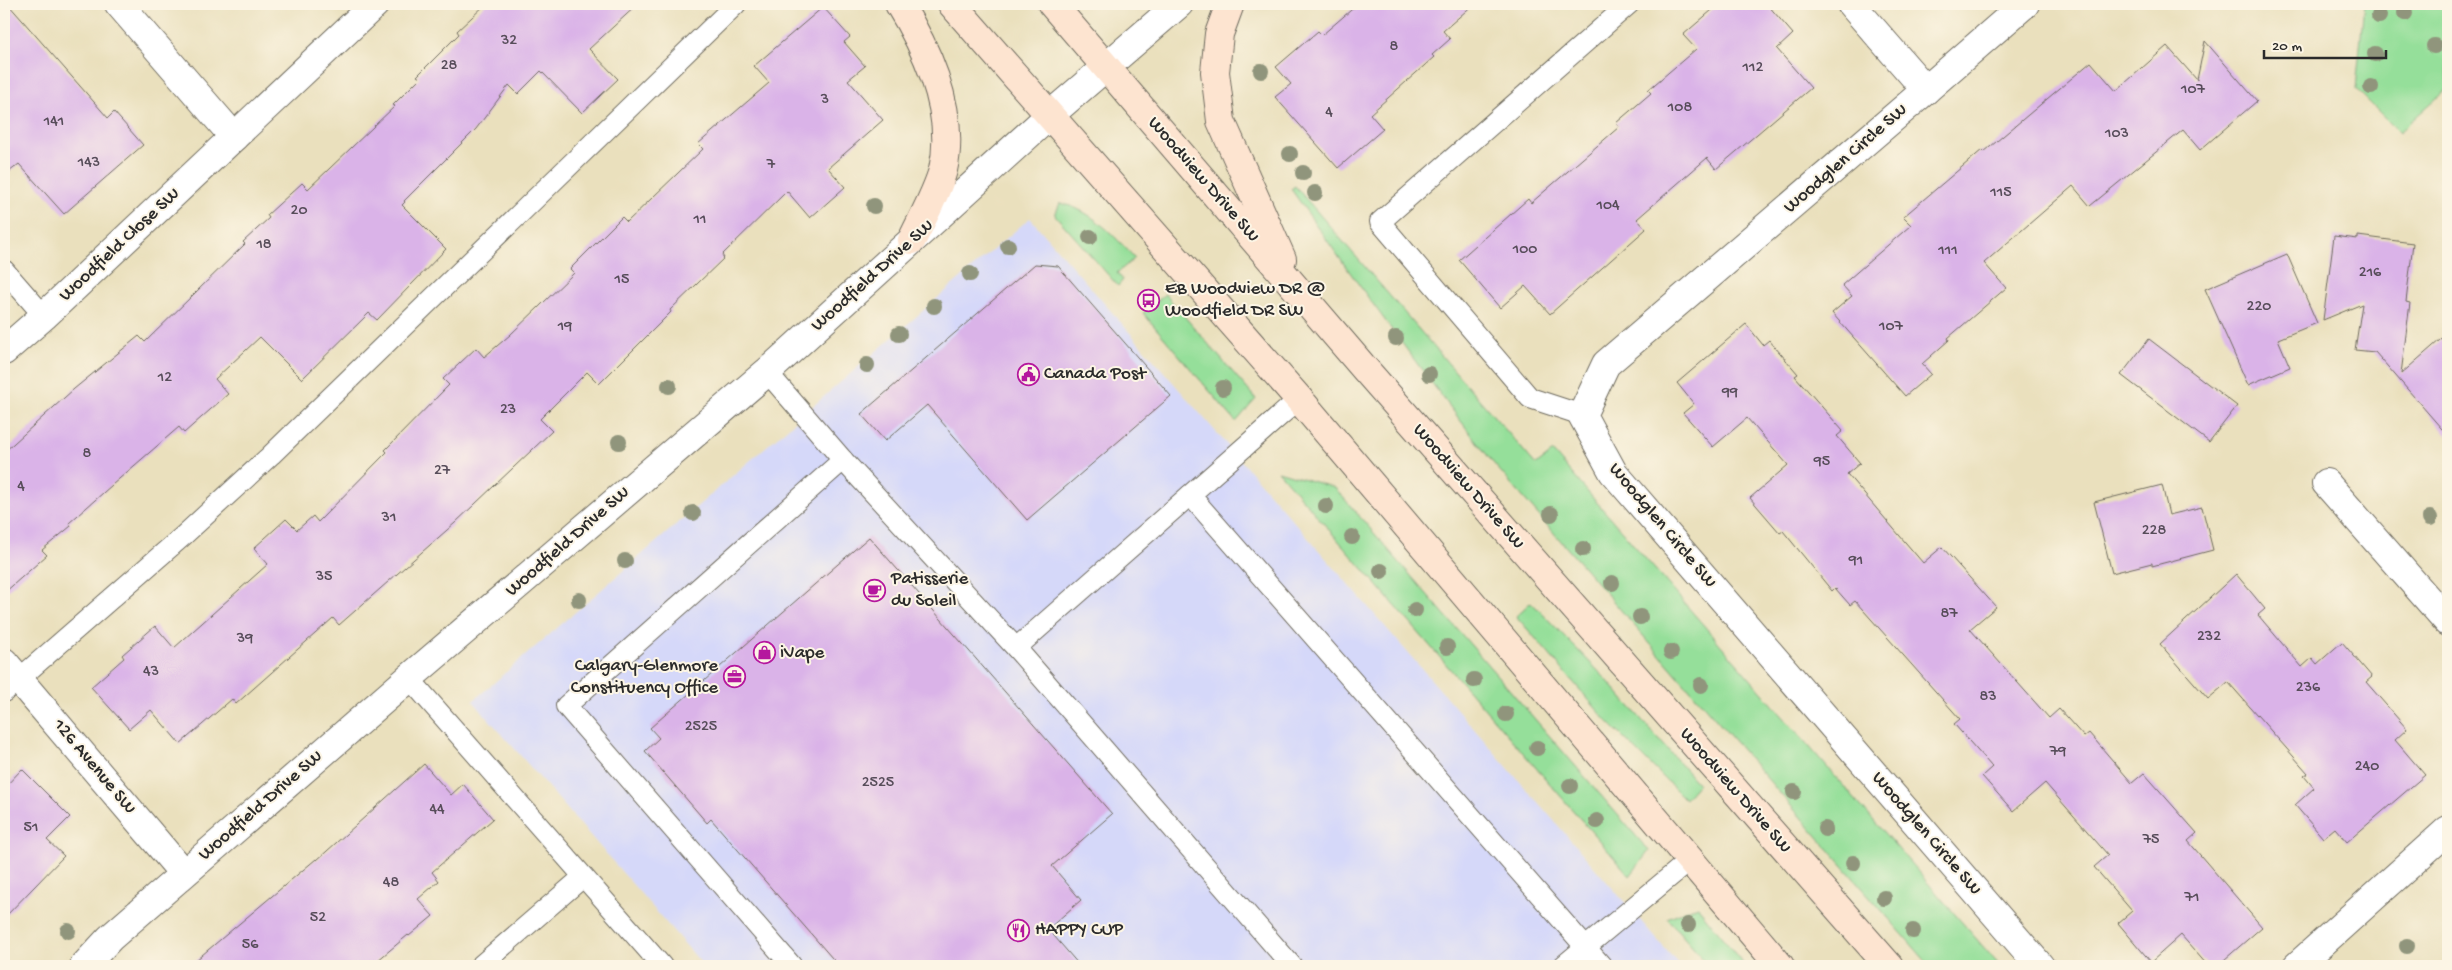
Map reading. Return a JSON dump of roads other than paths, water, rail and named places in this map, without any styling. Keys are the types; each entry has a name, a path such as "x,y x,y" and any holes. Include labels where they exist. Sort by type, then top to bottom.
{"street":[{"path":"119,4 234,138"},
{"name":"Woodfield Close SW","path":"4,351 234,138 374,4"},
{"path":"899,4 912,26 941,96 946,142 942,171 912,240"},
{"path":"952,4 1299,400 1780,966"},
{"name":"Woodview Drive SW","path":"1052,4 1365,369 1889,966"},
{"name":"Woodfield Drive SW","path":"84,966 110,938 409,678 766,372 1050,115 1179,4"},
{"path":"1230,4 1219,34 1215,72 1221,121 1291,280 1365,369"},
{"name":"Woodglen Circle SW","path":"1851,4 1926,90 1606,364 1582,415 1613,472 2040,966"},
{"path":"1926,90 2026,4"},
{"path":"2326,483 2448,622"},
{"name":"126 Avenue SW","path":"9,677 184,874"},
{"path":"2297,966 2448,830"}],"lane":[{"path":"9,677 271,455 736,4"},
{"path":"1582,415 1530,398 1380,222 1629,4"},
{"path":"4,270 44,316"},
{"path":"766,372 843,460 1016,648 1292,966"},
{"path":"1016,648 1299,400"},
{"path":"792,966 566,706 843,460"},
{"path":"1190,496 1602,966"},
{"path":"409,678 662,966"},
{"path":"1563,966 1690,860"},
{"path":"480,966 583,877"}],"place":[{"name":"EB Woodview DR @ Woodfield DR SW","path":"1149,300"},
{"name":"Canada Post","path":"1028,374"},
{"name":"Patisserie du Soleil","path":"875,590"},
{"name":"iVape","path":"764,653"},
{"name":"Calgary-Glenmore Constituency Office","path":"734,677"},
{"name":"HAPPY CUP","path":"1019,930"}]}
